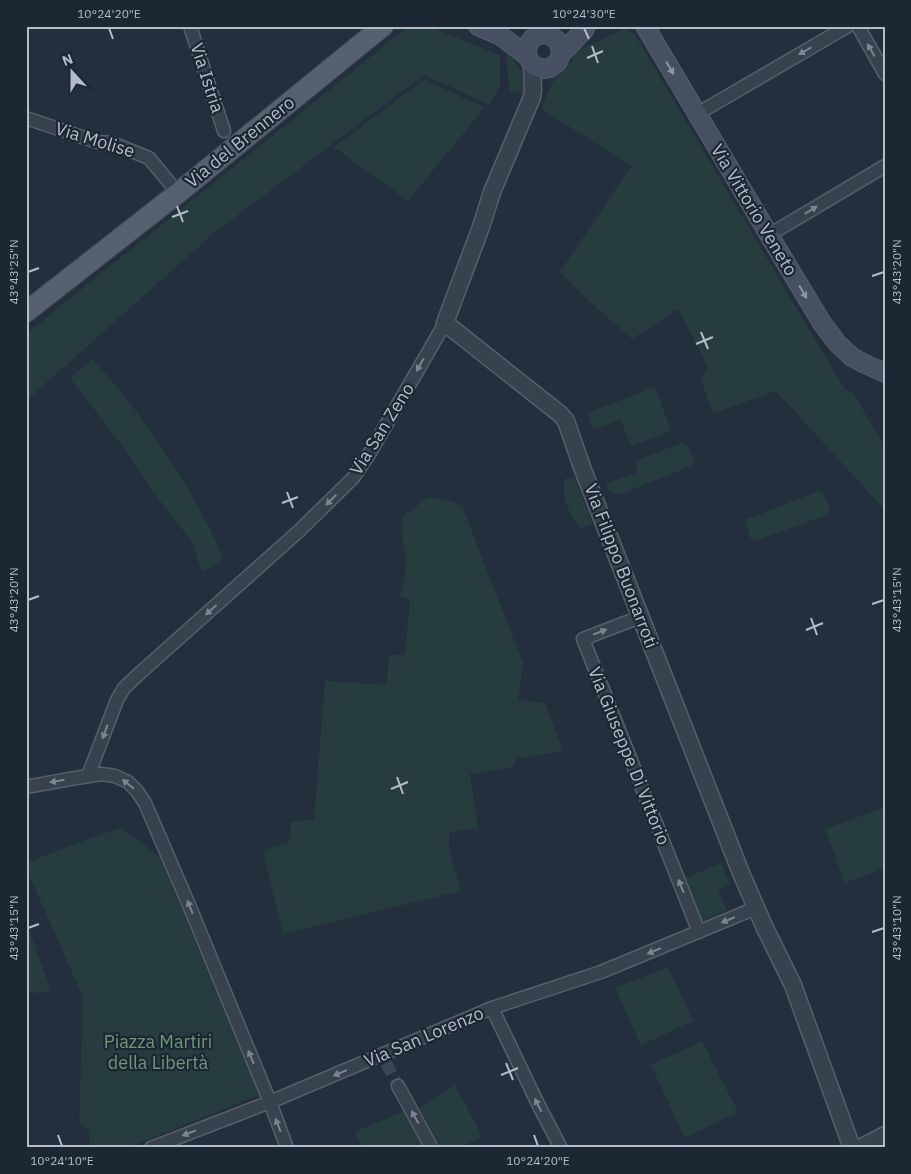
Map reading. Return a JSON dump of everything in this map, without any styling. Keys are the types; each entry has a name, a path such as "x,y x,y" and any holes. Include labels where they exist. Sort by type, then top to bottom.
{"main road":[{"name":"Via del Brennero","path":"26,312 178,193 383,26"},
{"path":"478,26 501,36 536,67 545,69 558,60 588,28"},
{"name":"Via Vittorio Veneto","path":"645,26 822,322 837,342 857,360 885,373"},
{"path":"529,60 526,50 533,38 546,32 588,28"},
{"path":"546,32 559,42 561,49 558,60"}],"street":[{"name":"Via Istria","path":"190,26 224,131"},
{"path":"698,114 848,26"},
{"path":"858,26 885,74"},
{"name":"Via San Zeno","path":"529,60 533,90"},
{"name":"Via San Zeno","path":"88,776 117,700 124,688 299,531 353,478 445,323 492,192 526,112 533,90 558,60"},
{"name":"Via Molise","path":"26,118 97,142 112,143 149,158 178,193"},
{"path":"769,235 885,166"},
{"name":"Via Filippo Buonarroti","path":"445,323 566,421 583,470 734,856 756,908 793,985 852,1148"},
{"name":"Via Giuseppe Di Vittorio","path":"640,617 583,639 699,932"},
{"path":"26,788 88,776 108,775 128,782 145,803 270,1102 287,1148"},
{"name":"Via San Lorenzo","path":"150,1148 384,1059 492,1008 601,972 756,908"},
{"path":"492,1008 561,1148"},
{"path":"398,1086 432,1148"},
{"path":"860,1148 885,1135"}],"green space":[{"path":"412,26 427,26 500,55 500,85 490,105 424,75 214,233 26,401 26,334 405,29"},
{"path":"626,28 635,35 830,365 845,389 853,393 885,447 885,510 776,391 713,413 701,380 708,367 678,309 632,339 560,272 631,166 542,109 551,85 569,66 574,52"},
{"path":"505,51 514,60 525,78 526,94 510,91"},
{"path":"425,79 484,108 408,201 334,147"},
{"path":"93,359 131,404 175,468 216,541 223,560 202,572 192,542 152,490 127,452 70,378"},
{"path":"655,387 671,431 631,446 621,420 593,430 587,413"},
{"path":"682,443 688,446 694,461 694,464 691,466 618,495 607,488 607,483 638,472 634,461"},
{"path":"574,476 593,524 581,528 570,513 564,494 565,479"},
{"path":"819,491 823,493 830,510 829,514 755,541 751,539 745,522 747,519"},
{"path":"429,497 453,501 463,509 523,663 518,700 545,703 563,751 516,759 513,767 470,774 478,828 449,833 449,850 461,891 283,934 263,850 289,843 291,822 314,819 325,681 386,685 389,655 405,655 410,599 400,596 406,569 406,554 402,539 403,516"},
{"path":"885,807 885,868 845,883 825,829"},
{"name":"Piazza Martiri della Libertà","path":"121,828 160,857 259,1095 127,1148 89,1148 90,1131 79,1123 83,997 26,868 26,863"},
{"path":"721,863 730,885 718,890 727,910 701,921 683,879"},
{"path":"26,922 51,990 41,993 26,992"},
{"path":"668,967 693,1021 641,1045 615,988"},
{"path":"702,1041 738,1112 685,1138 651,1065"},
{"path":"455,1085 482,1136 458,1148 442,1148 419,1108"},
{"path":"404,1111 425,1148 362,1148 355,1132"}],"tunnel":[{"path":"386,1063 398,1086"}]}
